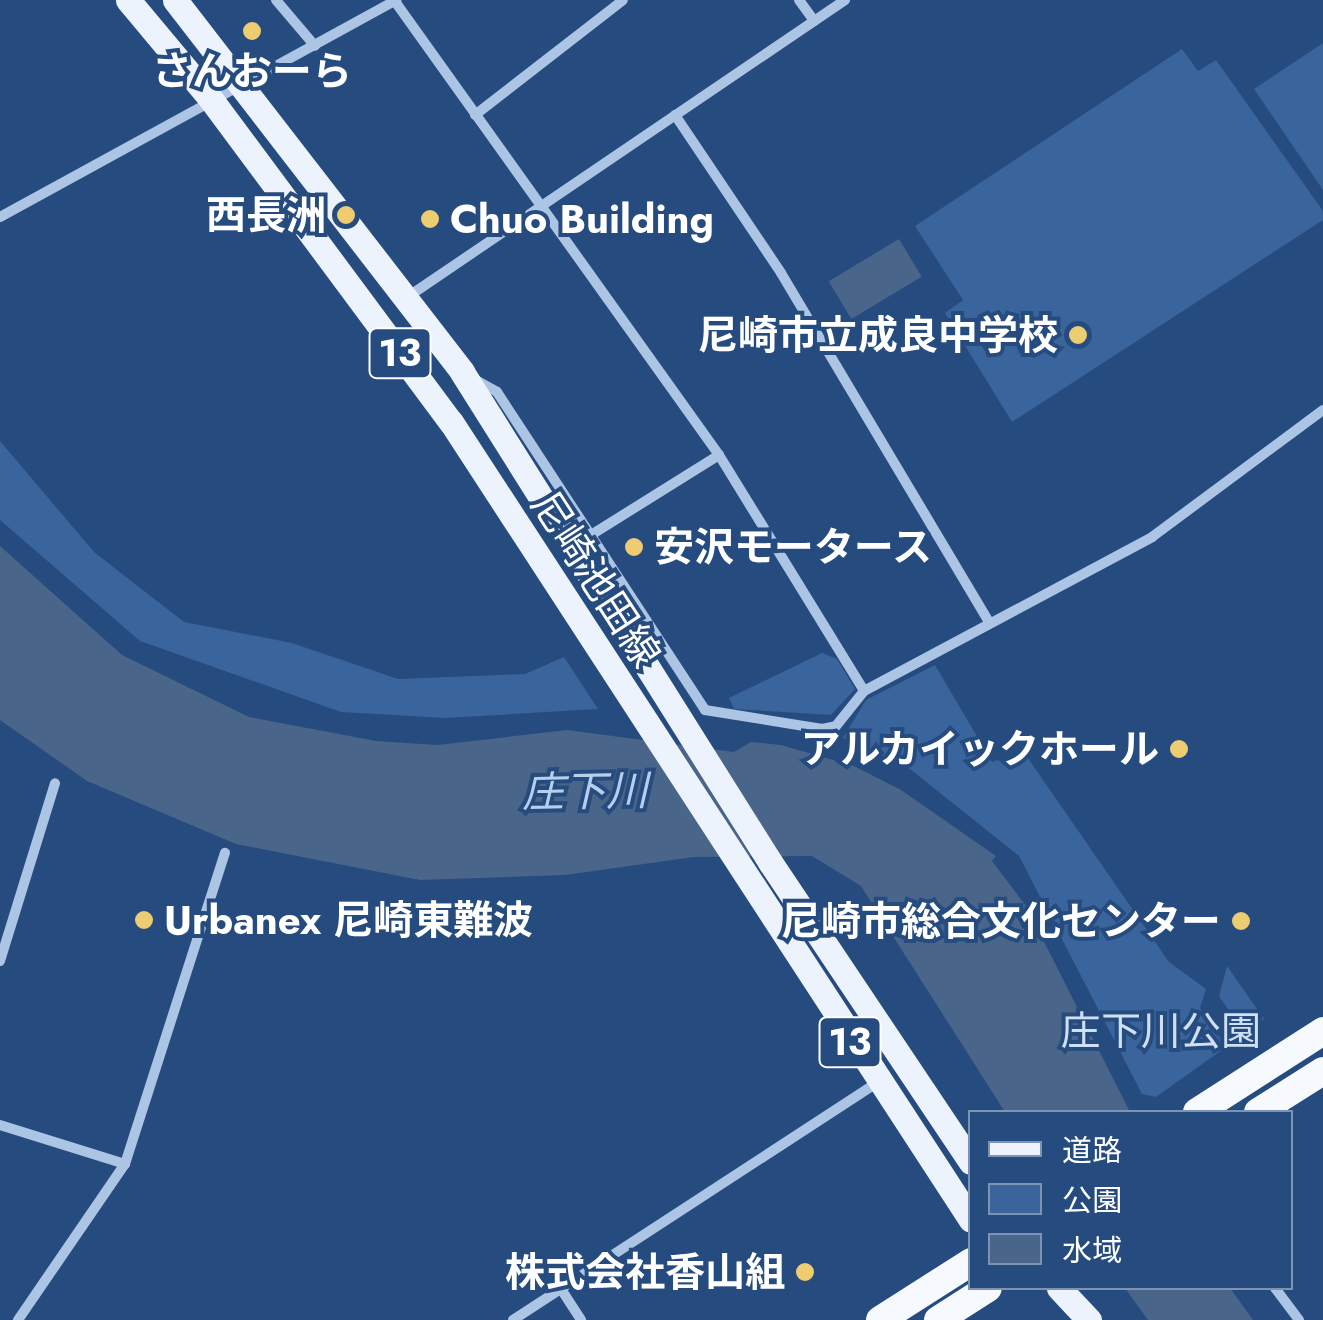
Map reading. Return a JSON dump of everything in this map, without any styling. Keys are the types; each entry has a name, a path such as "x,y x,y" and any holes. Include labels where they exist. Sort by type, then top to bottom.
{"highway":[{"path":"1200,1110 1323,1031"},
{"path":"1261,1110 1323,1070"},
{"path":"880,1320 968,1263"},
{"path":"938,1320 985,1290"}],"main road":[{"name":"尼崎池田線","path":"128,0 210,98 450,422 732,863 968,1217"},
{"name":"尼崎池田線","path":"175,0 244,82 409,296 462,372 770,862 968,1159"},
{"path":"1061,1290 1089,1320"}],"street":[{"path":"276,0 315,46"},
{"path":"0,216 395,0 719,456 864,691"},
{"path":"476,115 623,0"},
{"path":"799,0 814,21"},
{"path":"409,296 845,0"},
{"path":"675,116 781,274 990,623"},
{"path":"462,372 497,392 696,700 713,715 830,728 864,691 1152,537 1323,410"},
{"path":"591,536 719,456"},
{"path":"0,961 55,782"},
{"path":"18,1320 126,1164 226,853"},
{"path":"512,1320 877,1083"},
{"path":"0,1125 126,1164"},
{"path":"560,1289 581,1320"},
{"path":"1276,1290 1299,1320"}],"green space":[{"path":"1323,43 1323,190 1254,89"},
{"path":"1182,49 1198,71 1216,60 1323,211 1323,220 1012,422 945,313 963,300 915,226"},
{"path":"0,441 94,552 184,622 292,643 398,679 525,674 564,657 598,709 446,718 341,712 140,641 0,520"},
{"path":"822,653 837,659 855,689 831,715 734,709 729,698"},
{"name":"庄下川公園","path":"935,665 992,762 1023,751 1169,962 1206,989 1200,1008 1226,1047 1156,1097 1142,1094 1019,856 910,769 843,738 866,700"},
{"path":"1227,966 1264,1019 1244,1033 1219,996"}],"water":[{"path":"899,239 922,277 851,319 829,281"},
{"name":"庄下川","path":"0,546 122,655 249,717 376,741 438,745 567,730 734,752 751,742 781,745 854,766 901,790 996,856 992,861 1026,906 1129,1110 1004,1110 861,886 812,856 694,857 565,875 420,880 236,844 87,781 0,720"},
{"path":"1126,1290 1231,1290 1253,1320 1148,1320"}],"place":[{"name":"さんおーら","path":"252,31"},
{"name":"西長洲","path":"346,215"},
{"name":"Chuo Building","path":"430,219"},
{"name":"尼崎市立成良中学校","path":"1078,335"},
{"name":"安沢モータース","path":"634,547"},
{"name":"アルカイックホール","path":"1179,749"},
{"name":"Urbanex 尼崎東難波","path":"144,920"},
{"name":"尼崎市総合文化センター","path":"1241,921"},
{"name":"株式会社香山組","path":"805,1272"}]}
